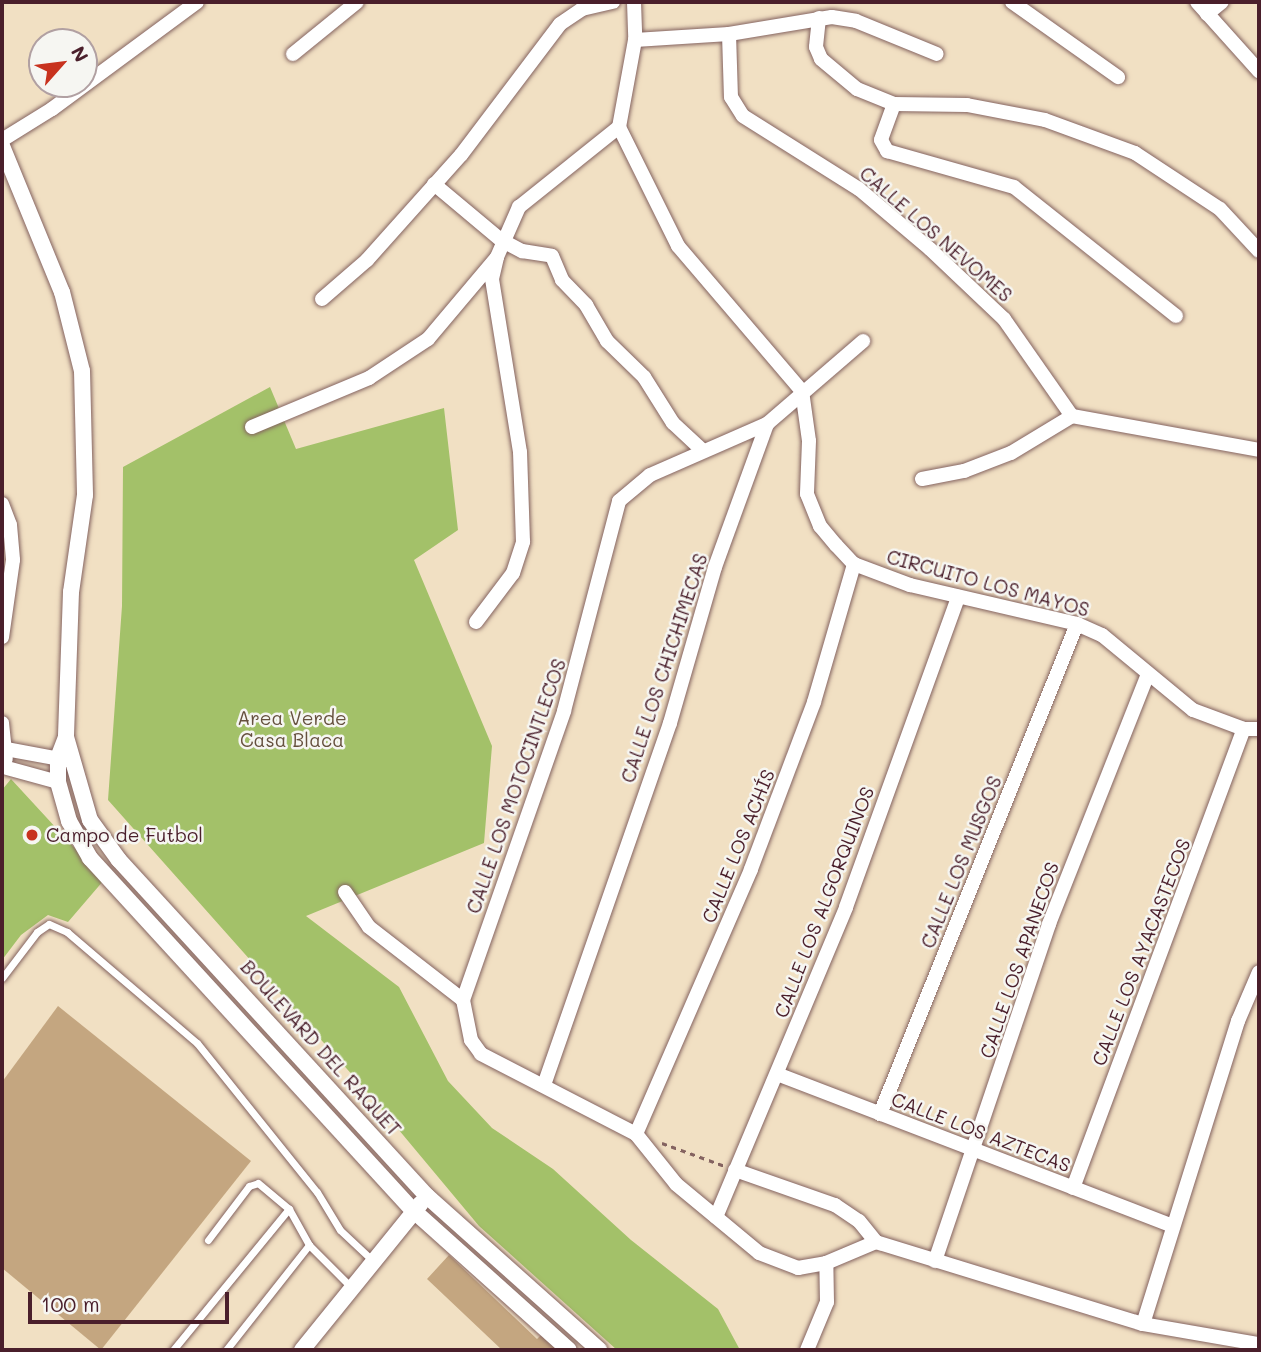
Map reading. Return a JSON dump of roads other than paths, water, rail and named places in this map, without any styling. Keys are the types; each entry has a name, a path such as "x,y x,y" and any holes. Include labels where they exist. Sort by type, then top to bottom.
{"street":[{"path":"2,140 52,108 197,2"},
{"path":"293,54 357,2"},
{"path":"322,299 367,260 434,184 518,86 560,24 582,9 613,2"},
{"path":"635,2 635,40 619,127 678,246 802,391"},
{"path":"1012,2 1118,76"},
{"path":"1197,2 1259,71"},
{"path":"1207,14 1222,2"},
{"path":"635,40 729,34 819,18 856,21 937,54"},
{"path":"819,18 816,47 828,69 857,89 894,104 996,108 1045,120 1135,153 1220,209 1259,251"},
{"name":"CALLE LOS NEVOMES","path":"729,34 731,97 743,116 859,188 930,249 1004,319 1072,416"},
{"path":"894,104 881,140 887,151 1014,187 1177,316"},
{"path":"476,622 513,573 523,542 520,452 492,279 501,240 519,207 619,127"},
{"name":"BOULEVARD DEL RAQUET","path":"2,146 62,292 82,371 85,495 71,592 65,760 96,831 428,1196 599,1350"},
{"path":"434,184 501,240 522,251 552,256 562,280 586,305 607,341 644,377 673,423 703,451"},
{"path":"251,427 369,378 397,361 428,338 497,257"},
{"name":"CALLE LOS CHICHIMECAS","path":"544,1085 670,723 715,566 767,424 863,341"},
{"name":"CIRCUITO LOS MAYOS","path":"802,391 808,419 806,480 810,506 820,526 854,564 910,585 1077,624 1111,642 1147,676 1192,710 1244,729 1259,729"},
{"path":"922,479 964,471 1011,453 1072,416 1259,450"},
{"name":"CALLE LOS MOTOCINTLECOS","path":"463,1000 564,711 619,501 650,475 767,424"},
{"path":"2,504 10,525 13,560 2,637"},
{"name":"CALLE LOS ACHÍS","path":"635,1134 751,869 814,702 854,564"},
{"name":"CALLE LOS ALGORQUINOS","path":"716,1217 846,907 958,597"},
{"name":"CALLE LOS MUSGOS","path":"880,1114 1077,624"},
{"name":"CALLE LOS APANECOS","path":"935,1261 1049,924 1147,676"},
{"path":"2,723 4,770 58,782"},
{"name":"CALLE LOS AYACASTECOS","path":"1073,1188 1244,729"},
{"path":"4,750 65,760 58,782 79,842 414,1211 569,1350"},
{"path":"79,842 96,831"},
{"path":"345,892 369,927 463,1000 471,1040 481,1054 635,1134 676,1184 758,1253 780,1264 798,1268 826,1263 876,1242"},
{"path":"1143,1324 1238,1021 1259,972"},
{"path":"233,1013 248,997"},
{"name":"CALLE LOS AZTECAS","path":"777,1074 1172,1226"},
{"path":"735,1170 835,1205 859,1221 876,1242 1143,1324 1259,1345"},
{"path":"302,1350 428,1196"},
{"path":"807,1350 825,1312 826,1263"}],"lane":[{"path":"2,978 37,932 49,924 67,932 197,1043 317,1192 341,1230 373,1262"},
{"path":"208,1240 254,1182 289,1209 309,1245 351,1287"},
{"path":"173,1350 289,1209"},
{"path":"226,1350 309,1245"}],"place":[{"name":"Campo de Futbol","path":"32,835"}],"park label":[{"name":"Area Verde Casa Blaca","path":"292,729"}]}
